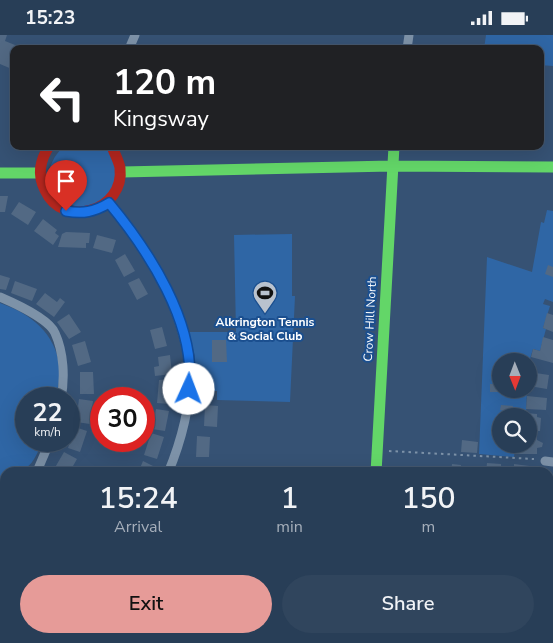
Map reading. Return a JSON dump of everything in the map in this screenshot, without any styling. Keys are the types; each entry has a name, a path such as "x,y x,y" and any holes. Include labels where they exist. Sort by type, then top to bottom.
{"street":[{"path":"46,150 41,158 39,173 43,191 51,202 66,211 80,214 97,211 109,203 118,189 122,171 119,158 114,150"},
{"name":"Crow Hill North","path":"376,467 391,166 393,150"},
{"path":"122,171 391,166 553,167"},
{"path":"0,173 39,173"},
{"path":"109,203 133,231 161,278 181,323 191,371 184,425 170,467"},
{"path":"0,297 26,308 54,332 65,376 63,387"},
{"path":"39,467 45,452"}],"path":[{"path":"377,451 549,461"}],"shaded area":[{"path":"486,35 553,35 553,66 544,65 544,45 485,45"},
{"path":"61,150 107,150 114,161 116,181 109,193 99,203 87,207 74,205 62,199 53,189 50,176 52,162"},
{"path":"547,210 553,211 553,302 545,299 543,304 550,306 543,328 546,329 540,351 533,349 532,353 492,353 492,398 527,398 526,408 492,408 492,453 514,453 514,457 479,454 487,257 532,272 541,222 544,223"},
{"name":"Alkrington Tennis & Social Club","path":"292,234 292,296 295,296 290,402 217,400 217,391 195,391 195,357 189,332 236,332 234,235"},
{"path":"0,303 22,313 40,326 53,344 60,368 58,387 15,387 15,452 38,452 27,467 0,467"}],"building":[{"path":"0,35 7,35 5,41 15,45 10,45 10,68 0,64"},
{"path":"0,196 8,196 5,212 0,212"},
{"path":"19,202 36,212 28,225 11,214"},
{"path":"43,219 57,230 55,233 59,236 53,245 34,231"},
{"path":"66,232 90,233 89,243 86,243 86,248 58,247 62,234"},
{"path":"97,235 116,240 112,253 93,248"},
{"path":"125,254 135,271 124,277 115,260"},
{"path":"548,265 553,267 553,277 545,274"},
{"path":"0,275 10,278 6,290 0,289"},
{"path":"139,278 148,294 137,300 128,283"},
{"path":"15,281 37,289 32,301 11,293"},
{"path":"45,293 57,302 60,298 65,302 54,317 36,304"},
{"path":"547,313 553,315 553,332 543,328"},
{"path":"69,314 81,332 69,339 57,322"},
{"path":"162,327 167,346 155,349 150,330"},
{"path":"543,337 553,340 553,363 538,359 538,353 532,353 533,349 540,351"},
{"name":"Alkrington Tennis & Social Club","path":"212,340 226,340 227,362 212,362"},
{"path":"85,341 91,362 78,366 72,345"},
{"path":"170,355 172,374 155,376 154,367 159,366 158,357"},
{"path":"80,372 93,372 94,387 90,387 90,394 80,394"},
{"path":"538,373 549,375 547,389 538,388"},
{"path":"171,379 169,404 157,403 159,380"},
{"path":"490,384 492,384 492,392 490,392"},
{"path":"527,398 547,398 546,410 526,408"},
{"path":"80,399 90,401 90,424 80,423"},
{"path":"205,405 218,406 217,427 204,426"},
{"path":"501,405 513,406 513,408 500,408"},
{"path":"156,409 169,411 165,431 155,429"},
{"path":"537,417 541,418 540,431 537,431"},
{"path":"80,429 87,431 80,452"},
{"path":"155,434 164,437 157,459 144,455 145,452 155,452"},
{"path":"197,436 210,437 209,457 196,457"},
{"path":"462,440 478,442 477,453 461,452"},
{"path":"537,440 543,443 542,447 537,448"},
{"path":"64,452 77,459 72,467 55,467"},
{"path":"514,453 537,453 537,454"},
{"path":"143,461 153,466 153,467 140,467"},
{"path":"487,463 501,464 501,467 487,467"},
{"path":"452,464 461,465 461,467 452,467"},
{"path":"514,464 537,467 514,467"}],"traffic: fast":[{"path":"376,467 394,150"},
{"path":"122,172 391,166 553,167"},
{"path":"0,173 39,173"}],"traffic: jam":[{"path":"47,150 43,157 40,173 45,190 54,202 65,209 78,212 91,210 103,204 113,195 119,183 120,168 114,150"}],"place":[{"name":"Alkrington Tennis & Social Club","path":"265,314"}],"route":[{"path":"66,211 80,214 97,211 109,203 133,231 161,278 181,323 191,371 189,389"}]}
